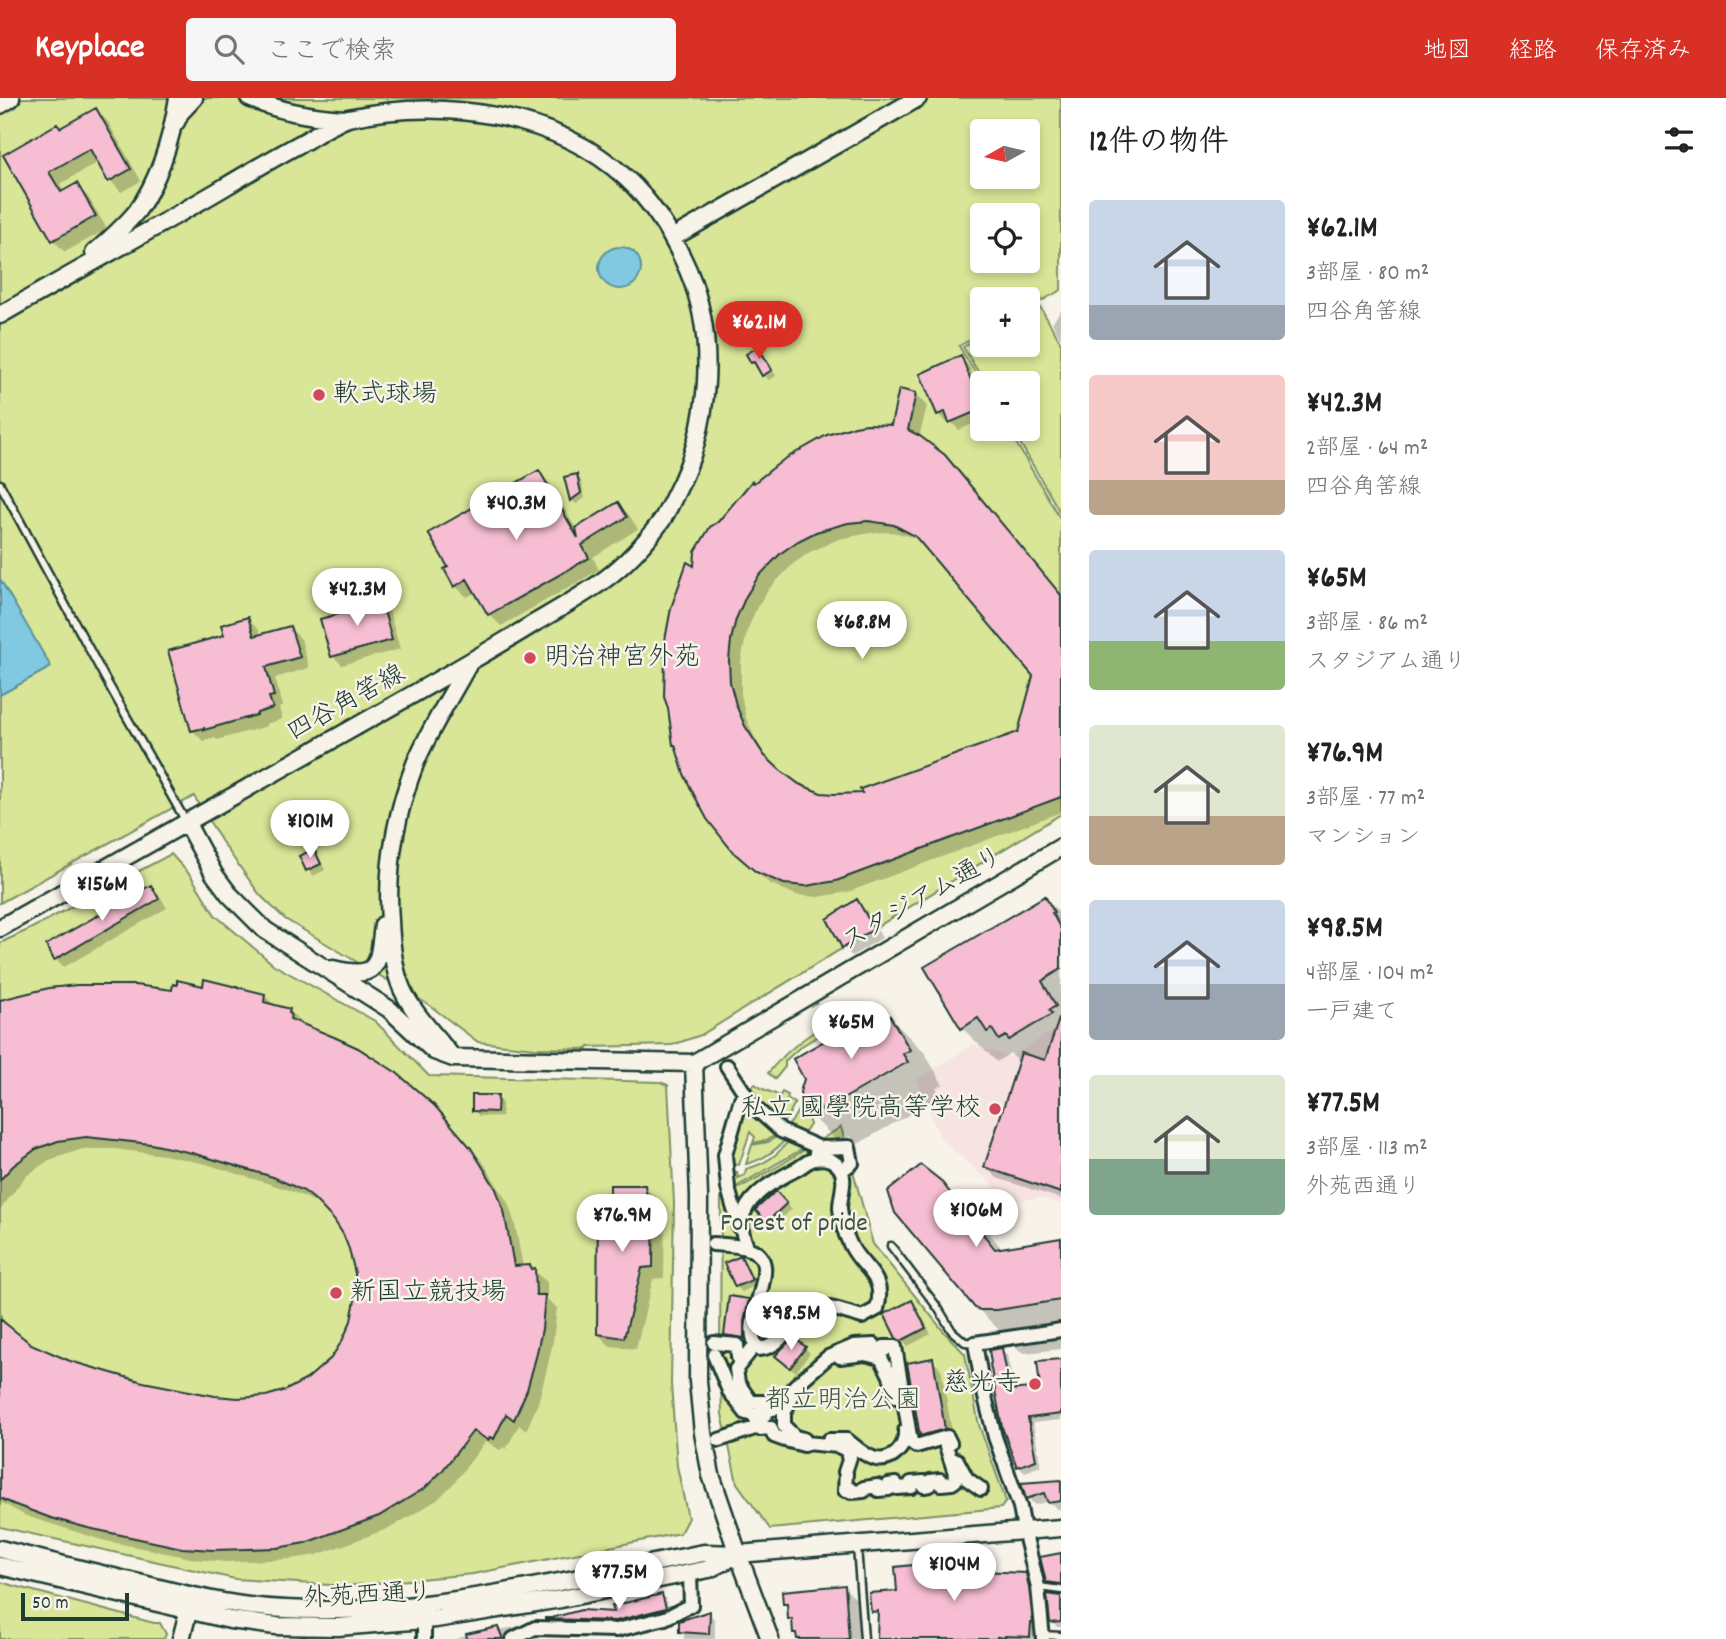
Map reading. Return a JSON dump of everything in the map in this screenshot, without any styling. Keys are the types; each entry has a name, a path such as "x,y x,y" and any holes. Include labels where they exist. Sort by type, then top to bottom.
{"main road":[{"path":"0,104 10,98"},
{"name":"四谷角筈線","path":"69,276 115,235 137,210 162,161 178,98"},
{"name":"四谷角筈線","path":"171,130 180,113 194,98"},
{"name":"四谷角筈線","path":"249,98 300,114 345,119"},
{"path":"672,238 918,98"},
{"name":"四谷角筈線","path":"0,315 345,119 395,107 472,107 499,112 545,127 585,146 624,176 648,201 672,238 689,272 705,340 706,375 695,447 683,480 664,517 638,549 606,579 469,663 0,928"},
{"path":"323,966 359,973 376,964 381,951 397,822 416,762 469,663"},
{"path":"186,822 214,874 229,894 265,930 389,1009 434,1051 453,1058 694,1063 699,1197 700,1406 711,1475 769,1639"},
{"name":"スタジアム通り","path":"694,1063 1061,847"},
{"path":"389,877 390,930 397,977 415,1010 453,1058"},
{"name":"外苑西通り","path":"0,1549 251,1623 338,1633 558,1581 704,1553 738,1555 1061,1528"},
{"name":"外苑西通り","path":"0,1566 190,1603 424,1613 561,1599 690,1574 709,1569 738,1555"},
{"path":"181,1639 190,1603"}],"street":[{"path":"727,1066 754,1107 781,1131 835,1162 842,1170 840,1205 843,1230 852,1250 867,1265 877,1282 880,1297 877,1309 862,1317 823,1307 808,1308 799,1314 786,1333 769,1348 754,1353 738,1357 737,1345 714,1349 729,1391 746,1413 758,1421 784,1419"},
{"path":"745,1093 725,1156 729,1188 741,1234 748,1249"},
{"path":"741,1234 744,1213 768,1185 783,1175 818,1154 849,1147 852,1163 842,1170"},
{"path":"713,1244 748,1249 762,1259 765,1267 752,1334 754,1353"},
{"path":"1042,1637 1038,1587 1020,1507 995,1437 975,1343 1061,1330"},
{"path":"719,1440 783,1406 784,1396 828,1357 854,1346 874,1345 877,1352 885,1350 884,1347 895,1347 911,1442 916,1446 947,1437 950,1443 946,1446 956,1476 955,1481 941,1484 940,1480 930,1481 930,1485 925,1486 924,1482 911,1483 912,1487 897,1488 897,1484 888,1485 889,1489 878,1490 878,1486 851,1492 851,1489 845,1490 845,1472 850,1457 848,1451 838,1446 804,1445 785,1440 774,1436 771,1428 759,1429 758,1421"},
{"path":"754,1353 736,1369 738,1382 751,1402 768,1402 784,1396 841,1357 865,1354 881,1358 890,1376 901,1413 906,1435 903,1447 895,1455 878,1460 862,1453 847,1440 815,1441 795,1437 784,1426 784,1396"},
{"path":"903,1447 909,1450 945,1441 967,1479 981,1489"},
{"path":"847,1471 862,1453"},
{"path":"513,1639 535,1628 568,1634 617,1630 665,1618 691,1605 690,1574"},
{"path":"424,1613 424,1639"}],"lane":[{"path":"0,484 186,822"},
{"path":"891,1246 952,1331 965,1342 975,1343"},
{"path":"856,1545 864,1639"},
{"path":"1038,1587 1061,1590"},
{"path":"1042,1637 1061,1636"}],"shaded area":[{"name":"私立 國學院高等学校","path":"1061,1026 1061,1204 1040,1198 1011,1201 940,1138 917,1080 973,1045 1010,1057"}],"green space":[{"name":"明治神宮外苑","path":"0,98 1061,98 1061,290 1040,302 1040,287 970,287 970,340 959,346 974,371 970,371 970,441 1015,441 1061,520 1061,814 701,1035 672,1045 588,1049 535,1048 478,1042 429,1005 285,919 260,895 222,842 194,796 0,903"},
{"name":"明治神宮外苑","path":"1040,306 1061,343 1061,514 1019,441 1040,441 1040,371 978,371 963,347 970,343 970,357 1040,357"},
{"name":"新国立競技場","path":"171,854 191,876 215,915 274,965 375,1021 429,1076 660,1082 668,1085 674,1203 671,1384 677,1466 688,1518 680,1533 473,1574 345,1586 235,1579 0,1527 0,943"},
{"path":"830,1022 833,1027 800,1047 785,1061 785,1067 775,1079 768,1073 796,1044"},
{"path":"755,1084 780,1096 782,1092 788,1095 787,1099 795,1103 781,1124 768,1111 765,1115 753,1096 751,1089"},
{"path":"801,1105 803,1111 806,1110 810,1125 802,1135 786,1128"},
{"path":"745,1108 779,1133 767,1140 753,1143 755,1137 750,1132 739,1165 730,1164"},
{"name":"都立明治公園","path":"841,1127 873,1244 965,1354 979,1425 1006,1501 1001,1508 770,1529 737,1483 722,1414 721,1198"},
{"path":"781,1134 787,1138 778,1147 763,1158 746,1164 752,1145 768,1142"},
{"path":"790,1139 811,1144 731,1190 730,1171 737,1172 738,1178 745,1175 746,1169 771,1158"},
{"path":"0,1582 160,1623 166,1634 164,1639 0,1639"}],"water":[{"path":"620,247 635,253 641,268 635,283 620,289 605,283 599,268 605,253"},
{"path":"0,579 51,667 0,695"}],"building":[{"path":"96,108 131,169 108,182 90,149 49,172 61,192 77,183 96,216 52,241 3,155 57,124 60,128"},
{"path":"758,347 772,370 762,376 746,354"},
{"path":"961,355 970,378 970,414 949,423 945,412 937,415 920,374"},
{"path":"899,389 916,393 908,430 945,455 1061,595 1061,797 836,881 806,886 784,884 756,872 733,852 707,819 684,774 673,745 664,697 665,657 662,656 671,608 687,562 694,566 695,552 710,527 718,522 752,481 754,483 783,460 827,435 867,424 891,425","holes":["868,521 894,525 915,536 1033,676 1018,732 860,789 862,793 821,793 799,784 780,770 764,755 745,726 730,682 729,660 736,619 758,577 781,553 798,541 816,532 848,523"]},
{"path":"539,470 578,538 576,528 618,502 627,517 582,545 589,558 488,615 467,579 454,587 444,569 448,567 428,533"},
{"path":"577,474 581,493 570,501 564,477"},
{"path":"380,596 392,640 331,657 320,619 365,607 354,604"},
{"path":"248,617 254,636 290,626 300,657 266,667 274,696 269,697 273,708 204,730 191,731 168,651 224,635 221,625"},
{"path":"314,849 321,864 306,871 299,856"},
{"path":"151,885 159,899 54,960 46,945"},
{"path":"1045,896 1061,929 1061,969 1042,981 1056,1006 1049,1010 1052,1014 1009,1040 1006,1036 999,1040 992,1029 987,1032 978,1018 961,1029 924,967"},
{"path":"857,899 874,929 842,948 827,919"},
{"path":"204,979 265,994 264,1002 290,1009 290,1019 358,1048 397,1073 435,1106 471,1148 496,1189 504,1211 514,1266 530,1265 531,1269 535,1268 536,1295 545,1295 542,1329 527,1390 514,1420 506,1414 494,1439 490,1437 488,1440 473,1431 425,1488 379,1516 305,1543 277,1548 182,1548 51,1518 0,1498 0,1319 31,1344 70,1361 143,1382 238,1398 266,1396 286,1390 307,1379 331,1358 351,1321 355,1300 355,1273 343,1234 314,1199 304,1191 273,1177 151,1144 86,1137 58,1141 36,1149 13,1166 0,1180 0,1000 49,988 77,985 135,985 172,990 173,984 177,985 177,980 203,986"},
{"path":"878,1010 884,1020 890,1016 910,1050 903,1054 908,1062 822,1111 817,1102 803,1110 800,1092 804,1079 793,1059"},
{"path":"1059,1019 1061,1193 984,1167 1021,1053 1045,1060"},
{"path":"472,1095 498,1095 497,1112 472,1111"},
{"path":"921,1165 940,1180 995,1249 1061,1238 1061,1300 997,1310 975,1308 895,1213 888,1191"},
{"path":"610,1185 645,1185 647,1197 654,1197 653,1267 642,1268 624,1338 597,1334 598,1197 610,1197"},
{"path":"776,1191 787,1203 767,1222 755,1210"},
{"path":"741,1256 752,1280 735,1287 724,1263"},
{"path":"729,1296 749,1299 744,1338 724,1335"},
{"path":"912,1300 926,1328 901,1341 896,1338 884,1314"},
{"path":"793,1337 806,1347 790,1368 775,1356"},
{"path":"1002,1348 1010,1390 1040,1387 1037,1361 1061,1359 1061,1414 1028,1418 1036,1460 1017,1467 1002,1427 990,1364 989,1350"},
{"path":"933,1358 945,1429 920,1436 907,1363"},
{"path":"1061,1480 1061,1501 1048,1503 1044,1493 1026,1499 1021,1483"},
{"path":"1061,1553 1061,1584 1046,1582 1040,1557"},
{"path":"979,1558 980,1571 1026,1573 1033,1623 1030,1637 877,1639 878,1611 871,1612 869,1593 897,1591 895,1567"},
{"path":"845,1585 849,1639 797,1639 796,1633 793,1633 792,1619 788,1619 787,1604 783,1604 782,1591"},
{"path":"662,1594 666,1608 616,1621 545,1619 581,1610 614,1612 612,1606"},
{"path":"1047,1594 1061,1596 1061,1622 1050,1623"},
{"path":"710,1611 709,1634 679,1632 679,1621"},
{"path":"498,1627 503,1639 467,1639 466,1634"}],"place":[{"name":"軟式球場","path":"319,395"},
{"name":"明治神宮外苑","path":"530,658"},
{"name":"私立 國學院高等学校","path":"995,1109"},
{"name":"新国立競技場","path":"336,1293"},
{"name":"慈光寺","path":"1035,1384"}],"park label":[{"name":"Forest of pride","path":"794,1224"}]}
